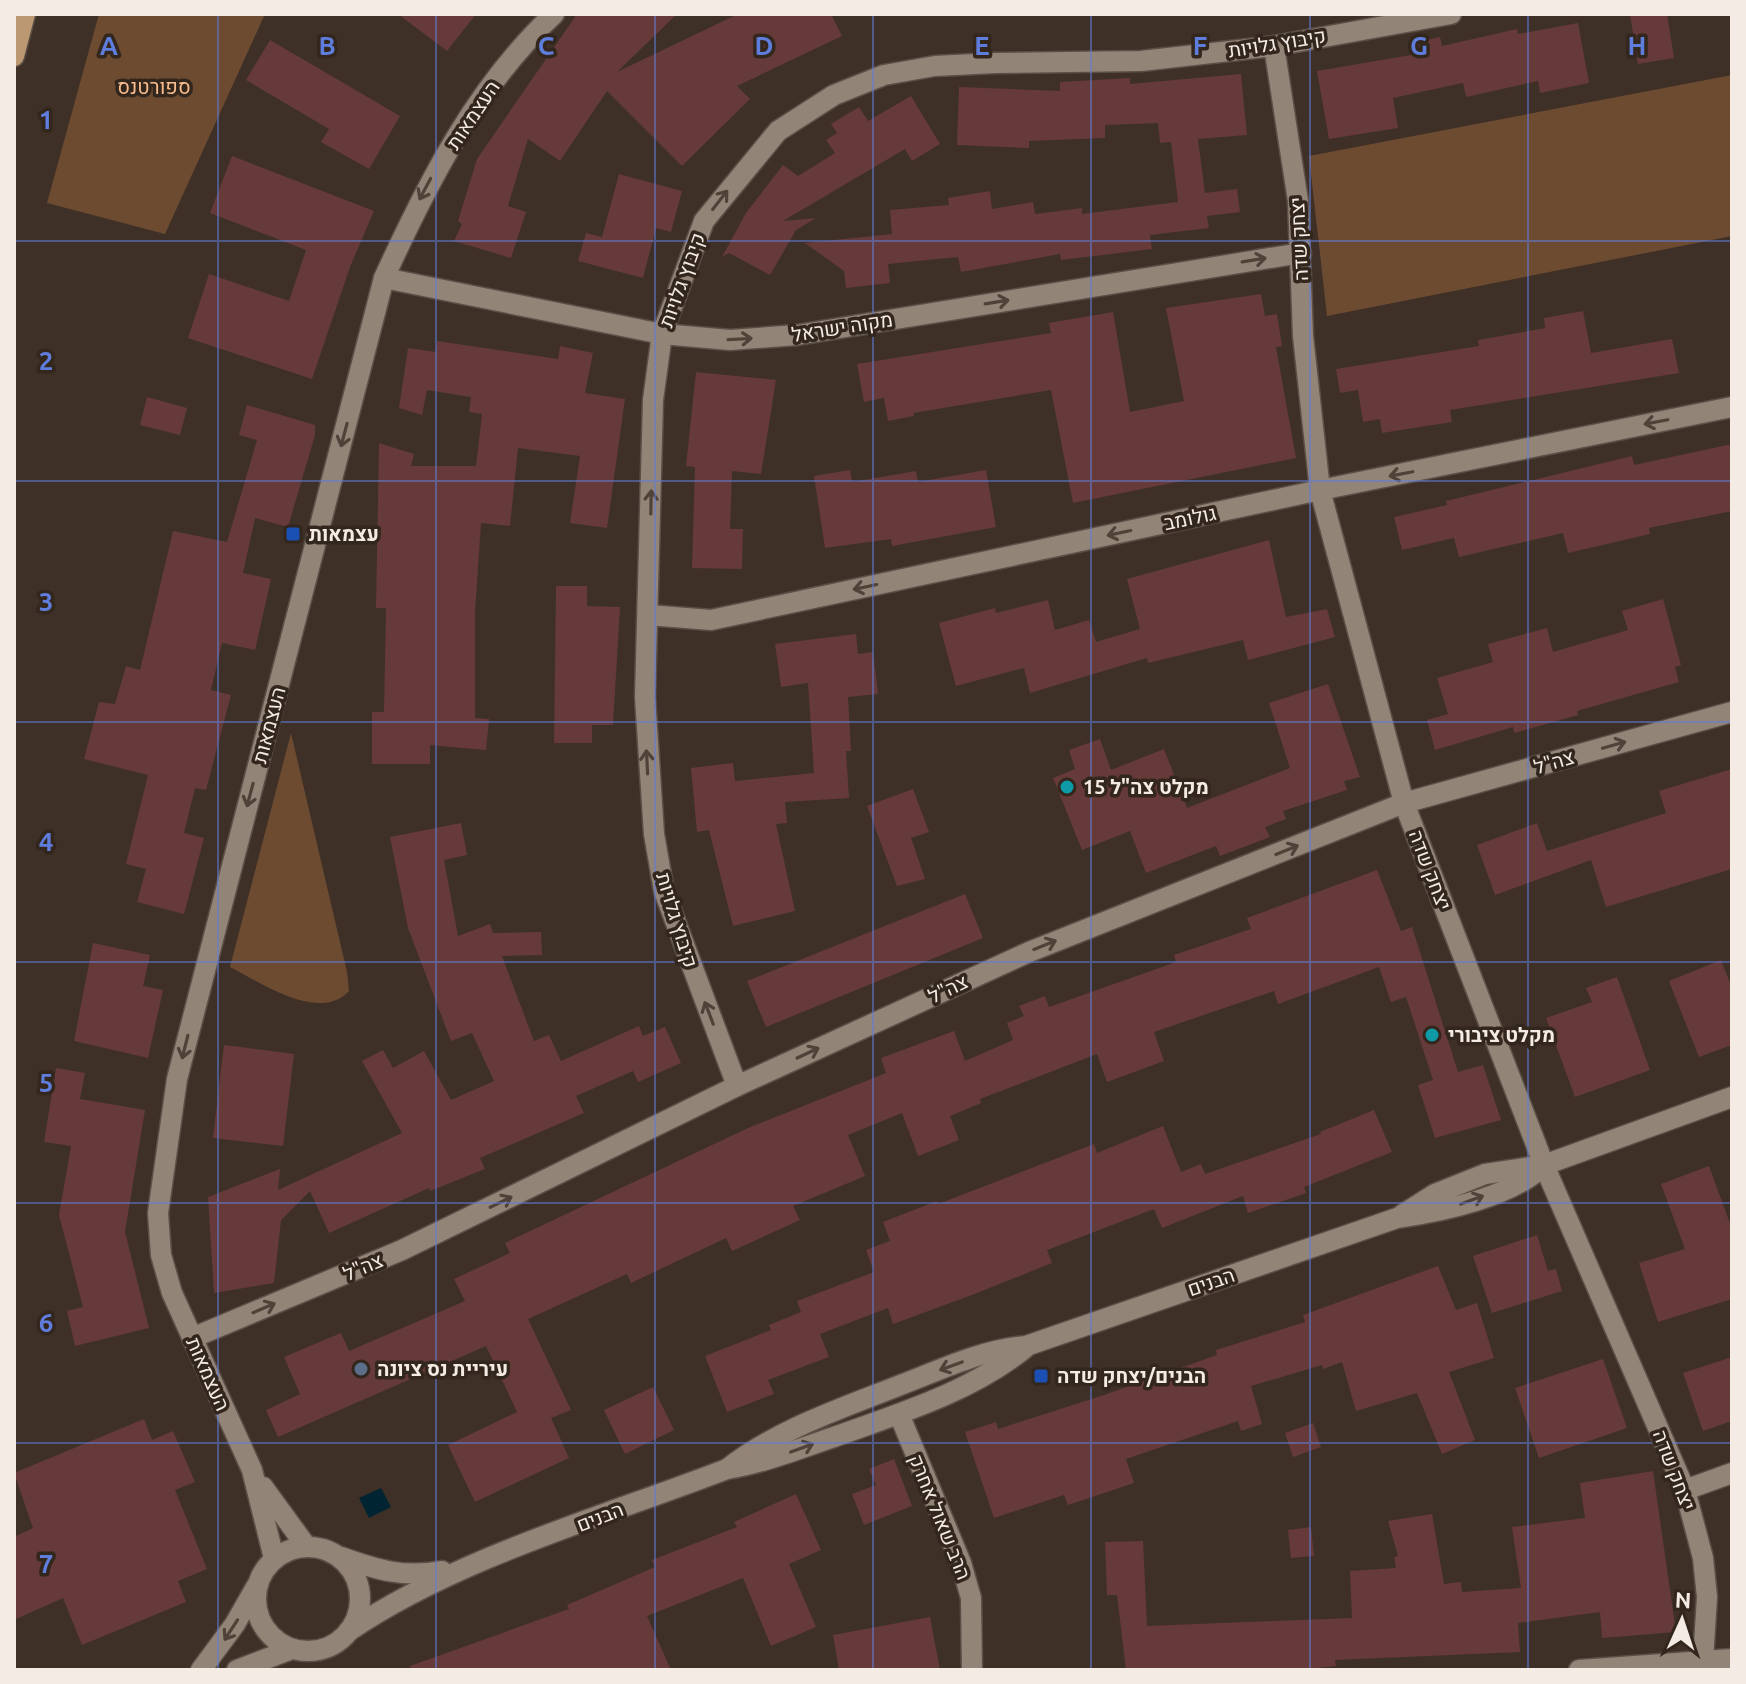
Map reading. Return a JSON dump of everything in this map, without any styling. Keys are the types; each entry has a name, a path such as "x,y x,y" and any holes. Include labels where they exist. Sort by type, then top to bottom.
{"main road":[{"path":"14,56 25,14"}],"street":[{"name":"העצמאות","path":"274,1558 252,1470 172,1293 160,1241 158,1213 177,1079 384,278 425,187 484,93 554,14"},
{"name":"קיבוץ גלויות","path":"737,1086 664,891 648,772 645,697 653,400 662,334 704,221 778,131 834,95 884,75 935,66 1141,61 1274,46 1451,14"},
{"name":"יצחק שדה","path":"1274,46 1298,201 1303,336 1320,490 1404,803 1544,1165 1685,1490 1703,1558 1707,1597 1703,1660"},
{"name":"מקוה ישראל","path":"384,278 662,334 730,340 797,335 1301,253"},
{"name":"גולומב","path":"648,615 711,620 1320,490 1732,407"},
{"name":"צה\"ל","path":"192,1338 402,1250 737,1086 1029,952 1404,803 1732,712"},
{"name":"הבנים","path":"727,1469 749,1452 827,1414 990,1352 1026,1346 1397,1218 1435,1194 1485,1174 1544,1165 1732,1097"},
{"name":"הבנים","path":"349,1631 409,1593 474,1565 727,1469 753,1465 899,1414 985,1376 1026,1346"},
{"name":"הרב שאול אחרק","path":"899,1414 968,1586 972,1670"},
{"name":"העצמאות","path":"252,1470 306,1546"},
{"path":"1685,1490 1732,1473"},
{"path":"201,1670 235,1624 263,1571 274,1558 306,1546 323,1548 338,1556 350,1568 361,1600 358,1617 349,1631 324,1649 292,1649 237,1670"},
{"name":"הבנים","path":"338,1556 389,1574 419,1575 474,1565"},
{"path":"256,1587 258,1619 266,1632 292,1649"},
{"path":"1579,1670 1732,1659"}],"green space":[{"name":"ספורטנס","path":"99,14 265,14 165,234 47,203"},
{"path":"1732,75 1732,236 1327,316 1309,156"},
{"path":"291,733 347,972 349,991 337,1000 323,1003 290,997 230,967"}],"water":[{"path":"381,1488 391,1507 369,1518 359,1498"}],"building":[{"path":"398,14 476,14 447,51"},
{"path":"577,14 677,14 617,72 738,14 831,14 842,36 737,86 750,99 682,166 607,91 560,161 528,139 508,206 526,212 511,258 454,241 462,224 458,221 477,159"},
{"path":"1630,14 1667,14 1674,58 1638,64"},
{"path":"1578,23 1589,83 1540,93 1538,81 1466,97 1463,83 1393,98 1398,128 1329,139 1317,71 1411,55 1409,44 1440,37 1442,46 1517,29 1518,34"},
{"path":"270,40 400,116 369,169 321,142 329,129 246,80"},
{"path":"1241,74 1247,135 1198,139 1205,193 1237,189 1240,212 1207,216 1209,228 1150,235 1152,249 1061,260 1060,254 961,272 958,257 888,264 890,283 846,288 844,271 805,243 892,234 890,210 949,205 948,198 990,191 992,209 1033,202 1035,214 1082,208 1082,214 1178,202 1171,142 1160,143 1158,123 1105,125 1105,138 1029,141 1029,148 957,145 959,87 1060,91 1060,82 1130,78 1130,84"},
{"path":"911,96 940,144 912,161 905,149 783,221 816,218 796,230 770,275 729,253 722,257 746,213 783,165 798,176 835,153 826,140 837,133 831,124 859,107 868,121"},
{"path":"232,156 374,211 350,267 312,379 188,338 209,274 289,301 306,250 210,213"},
{"path":"619,174 682,191 671,232 656,228 643,278 578,261 586,233 602,237"},
{"path":"1261,294 1265,316 1277,314 1282,346 1276,347 1296,458 1073,503 1051,390 913,413 914,416 888,421 884,398 864,402 857,364 1051,333 1049,323 1113,312 1130,412 1184,401 1166,308"},
{"path":"1583,311 1591,353 1672,339 1679,373 1450,410 1452,422 1382,433 1380,419 1363,422 1358,390 1340,393 1336,369 1479,346 1478,340 1545,328 1544,318"},
{"path":"437,341 558,359 560,346 593,353 585,393 625,399 607,528 570,523 580,456 518,448 510,526 481,523 475,612 475,718 489,719 486,750 430,745 430,764 372,764 372,712 384,712 386,608 376,608 379,443 414,454 411,466 476,466 482,414 469,412 471,397 427,390 422,415 399,408 408,348 436,352"},
{"path":"696,372 776,380 761,474 732,471 730,529 743,529 742,569 692,568 695,467 686,466"},
{"path":"147,397 187,408 180,435 140,425"},
{"path":"247,405 315,425 315,435 288,527 255,518 243,573 271,579 255,650 222,643 211,690 231,695 206,790 195,788 184,833 204,838 184,914 137,902 146,869 126,864 148,775 84,759 99,702 115,704 126,666 140,670 173,531 227,542 257,440 239,435"},
{"path":"1732,444 1732,511 1649,528 1650,534 1568,553 1563,533 1459,557 1454,538 1402,550 1394,517 1447,505 1446,501 1632,456 1634,465"},
{"path":"850,470 852,482 916,471 918,482 986,470 996,527 892,546 891,539 825,548 814,476"},
{"path":"1269,540 1286,617 1327,609 1335,637 1248,660 1243,640 1148,663 1147,658 1030,693 1024,668 956,686 939,623 995,608 996,613 1048,600 1055,630 1089,620 1096,642 1140,629 1127,579"},
{"path":"556,586 587,586 587,606 620,607 613,725 592,725 592,743 554,743"},
{"path":"1663,599 1681,665 1675,667 1679,682 1577,711 1578,715 1514,733 1513,727 1435,750 1427,720 1448,714 1437,678 1493,662 1488,644 1547,628 1553,652 1628,630 1622,611"},
{"path":"856,634 858,654 873,652 878,694 848,697 851,751 846,751 849,798 785,802 787,823 776,824 795,911 733,926 709,830 697,832 691,768 733,763 735,781 814,773 808,683 781,687 775,644"},
{"path":"1328,684 1360,777 1344,781 1347,790 1283,811 1286,819 1265,827 1270,837 1220,856 1216,846 1146,873 1130,831 1082,850 1053,778 1075,769 1069,750 1100,739 1111,770 1164,749 1187,808 1290,768 1269,703"},
{"path":"1732,769 1732,869 1606,907 1591,860 1495,895 1477,845 1537,823 1547,851 1666,813 1659,791"},
{"path":"913,789 929,832 911,838 925,879 897,886 867,806"},
{"path":"461,823 467,855 444,860 458,936 490,924 493,933 541,932 542,955 502,956 534,1041 549,1035 561,1061 639,1026 643,1036 665,1027 681,1063 638,1082 633,1071 576,1096 584,1113 480,1158 485,1169 430,1191 429,1188 329,1233 310,1191 281,1220 274,1283 214,1293 208,1197 280,1169 278,1190 402,1133 362,1061 383,1050 393,1068 424,1051 451,1100 494,1081 472,1033 451,1041 408,928 390,837"},
{"path":"1377,870 1401,931 1412,927 1458,1072 1483,1065 1501,1120 1435,1138 1418,1085 1433,1080 1406,997 1391,1002 1379,967 1278,1004 1274,991 1154,1032 1164,1061 1107,1082 1097,1054 980,1099 981,1103 950,1116 959,1140 918,1156 902,1113 848,1135 865,1176 793,1206 800,1220 732,1251 726,1238 631,1283 627,1274 528,1319 571,1410 551,1418 569,1458 475,1502 448,1445 517,1412 486,1346 278,1437 266,1410 300,1394 284,1357 341,1333 349,1351 465,1301 454,1279 510,1253 505,1243 748,1128 886,1073 881,1058 954,1031 965,1061 1013,1040 1007,1023 1024,1016 1019,1006 1045,996 1049,1007 1176,962 1174,955 1251,929 1247,918"},
{"path":"965,894 983,938 766,1027 747,981"},
{"path":"93,943 150,955 143,986 163,990 148,1058 74,1041"},
{"path":"1721,960 1732,988 1732,1045 1699,1057 1669,981"},
{"path":"1617,977 1650,1070 1575,1097 1546,1018 1592,1002 1586,988"},
{"path":"224,1045 294,1054 283,1146 213,1138"},
{"path":"56,1068 85,1073 80,1099 145,1110 125,1232 149,1328 75,1346 67,1311 83,1307 59,1215 71,1146 44,1142"},
{"path":"1374,1110 1392,1152 1304,1187 1306,1193 1248,1213 1243,1196 1162,1228 1154,1209 1047,1250 1052,1263 972,1295 893,1324 888,1308 820,1334 829,1357 768,1380 774,1394 727,1412 705,1356 771,1330 769,1325 801,1312 797,1301 874,1272 866,1250 890,1241 883,1222 1094,1144 1097,1153 1163,1126 1181,1172 1201,1164 1205,1174 1321,1134"},
{"path":"1709,1166 1732,1229 1732,1299 1658,1322 1639,1263 1685,1249 1661,1184"},
{"path":"1537,1235 1548,1271 1556,1269 1562,1291 1492,1313 1473,1256"},
{"path":"1438,1266 1456,1310 1477,1303 1494,1358 1449,1372 1475,1440 1442,1454 1417,1393 1356,1411 1342,1362 1323,1369 1322,1365 1251,1386 1262,1424 1241,1431 1238,1421 1126,1459 1134,1483 1068,1505 1064,1495 994,1518 965,1432 996,1422 998,1429 1104,1395 1217,1355 1216,1350 1305,1322 1303,1315"},
{"path":"1732,1357 1732,1421 1703,1431 1683,1373"},
{"path":"1603,1359 1627,1428 1539,1458 1515,1388"},
{"path":"653,1387 674,1430 625,1454 604,1410"},
{"path":"144,1419 152,1440 173,1431 195,1482 175,1490 207,1569 178,1581 186,1602 82,1645 63,1598 14,1620 14,1537 33,1528 14,1473"},
{"path":"1313,1423 1321,1447 1293,1457 1285,1433"},
{"path":"894,1459 912,1506 864,1525 852,1494 876,1485 869,1469"},
{"path":"1653,1471 1676,1632 1602,1638 1600,1612 1518,1623 1520,1652 1335,1660 1336,1666 1297,1670 1126,1670 1117,1595 1107,1595 1105,1542 1143,1541 1147,1626 1352,1618 1350,1571 1396,1568 1394,1557 1398,1556 1388,1521 1432,1514 1444,1584 1461,1582 1462,1592 1521,1588 1512,1527 1585,1518 1580,1483"},
{"path":"796,1494 821,1550 789,1564 816,1627 771,1646 743,1578 647,1616 671,1670 411,1670 410,1666 569,1609 567,1605 655,1567 652,1560 737,1527 734,1522"},
{"path":"1311,1527 1314,1556 1291,1558 1288,1530"},
{"path":"930,1617 940,1670 839,1670 833,1635"}],"place":[{"name":"עצמאות","path":"293,534"},
{"name":"מקלט צה\"ל 15","path":"1067,787"},
{"name":"מקלט ציבורי","path":"1432,1035"},
{"name":"עיריית נס ציונה","path":"361,1369"},
{"name":"הבנים/יצחק שדה","path":"1041,1376"}]}
